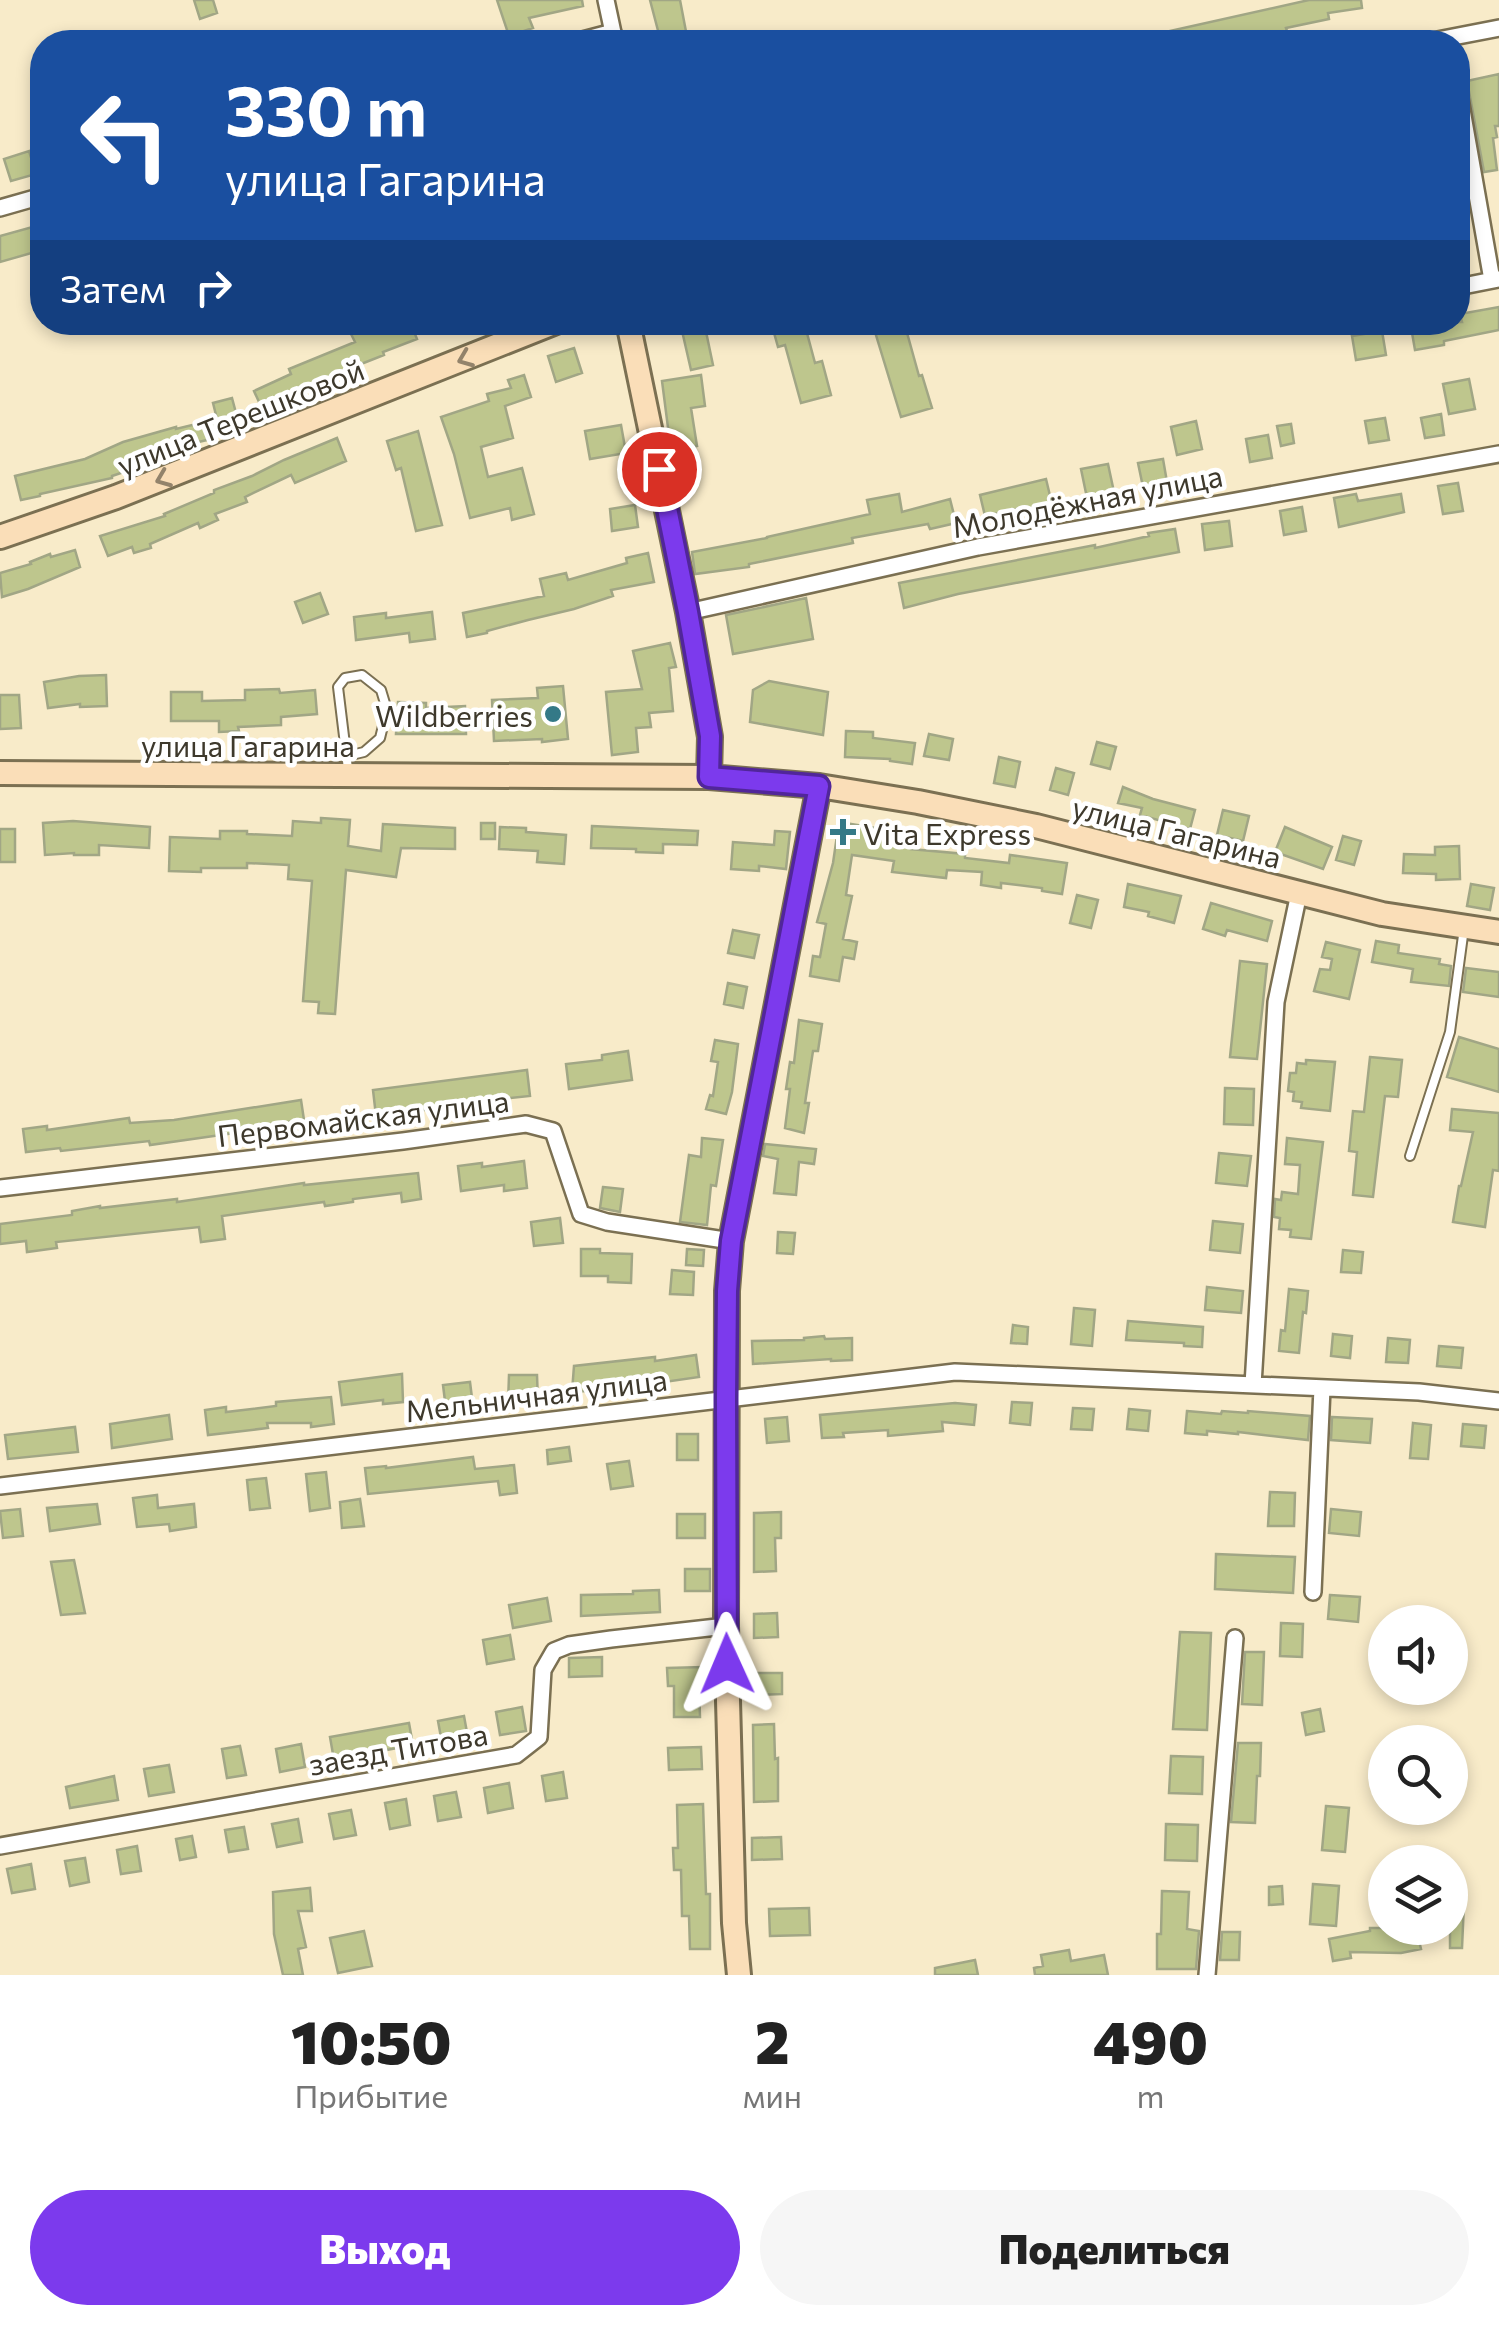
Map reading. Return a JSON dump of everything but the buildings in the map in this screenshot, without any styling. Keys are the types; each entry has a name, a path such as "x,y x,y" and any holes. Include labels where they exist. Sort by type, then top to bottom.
{"main road":[{"name":"улица Терешковой","path":"0,537 116,497 523,335"},
{"path":"631,335 710,736 709,777"},
{"name":"улица Гагарина","path":"0,774 348,765 709,777 819,786 1036,826 1382,914 1499,932"},
{"path":"739,1975 734,1923 726,1626 727,1291 731,1241 819,786"}],"street":[{"path":"606,0 612,30"},
{"path":"1470,35 1499,28"},
{"path":"1470,150 1495,280 1470,284"},
{"path":"0,208 30,199"},
{"name":"Молодёжная улица","path":"688,612 978,547 1499,454"},
{"path":"1253,1385 1276,1002 1299,893"},
{"name":"Первомайская улица","path":"0,1188 526,1124 553,1132 581,1214 607,1222 731,1241"},
{"name":"Мельничная улица","path":"0,1486 955,1372 1419,1392 1499,1402"},
{"path":"1313,1592 1322,1388"},
{"name":"заезд Титова","path":"0,1846 516,1755 540,1737 542,1670 554,1651 583,1643 726,1626"},
{"path":"1207,1975 1235,1638"}],"lane":[{"path":"362,675 381,690 387,710 380,738 348,765 338,686 346,678 362,675"},
{"path":"1410,1156 1450,1032 1464,927"}],"place":[{"name":"Wildberries","path":"553,714"},
{"name":"Vita Express","path":"843,832"}],"route":[{"path":"659,469 710,736 709,777 819,786 731,1241 727,1291 727,1664"}]}
